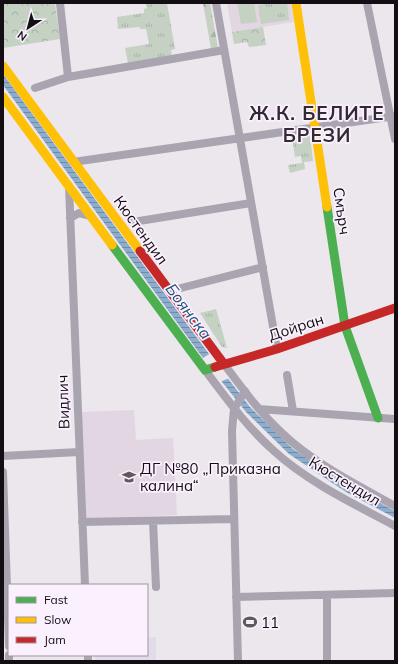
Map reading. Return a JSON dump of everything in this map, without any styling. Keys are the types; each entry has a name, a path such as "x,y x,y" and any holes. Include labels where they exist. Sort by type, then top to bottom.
{"street":[{"path":"60,3 68,77"},
{"path":"216,3 277,349"},
{"name":"Смърч","path":"296,3 345,326 378,418"},
{"path":"367,3 393,116 395,139"},
{"path":"35,88 68,77 224,50"},
{"name":"Кюстендил","path":"3,66 244,393 283,435 310,455 395,506"},
{"name":"Кюстендил","path":"3,98 247,422 274,450 309,477 395,526"},
{"path":"73,162 393,116"},
{"name":"Видлич","path":"69,185 85,584"},
{"path":"133,222 251,203"},
{"path":"70,218 79,213 91,216"},
{"path":"181,288 263,267"},
{"name":"Дойран","path":"206,369 277,349 395,308"},
{"path":"287,375 293,411"},
{"path":"238,661 232,431 235,408 244,393"},
{"path":"259,409 395,419"},
{"path":"232,431 238,422 247,422"},
{"path":"3,456 79,452"},
{"path":"3,472 5,599 8,634"},
{"path":"82,522 234,518"},
{"path":"153,521 156,587"},
{"path":"236,597 395,592"},
{"path":"327,595 327,661"}],"shaded area":[{"path":"227,3 291,3 294,22 232,32"},
{"name":"ДГ №80 „Приказна калина“","path":"134,410 136,440 173,438 177,515 86,519 80,412"},
{"path":"148,637 156,637 156,661 95,661 95,656 148,656"}],"green space":[{"path":"3,3 55,3 60,39 3,48"},
{"path":"146,3 167,3 175,49 171,50 172,56 128,63 125,48 149,44 146,29 140,29 140,27 118,29 117,17 144,13 144,9 147,8"},
{"path":"203,3 210,3 218,48 211,49"},
{"path":"237,3 254,3 257,22 241,24"},
{"path":"287,3 289,20 261,24 258,5"},
{"path":"263,27 266,45 249,47 247,42 234,44 232,32"},
{"path":"310,136 313,161 304,162 305,169 290,173 288,165 302,163 301,156 295,157 292,137"},
{"path":"216,309 227,348 222,347 200,313"}],"water":[{"path":"3,74 209,354 250,407 293,449 349,486 395,511 395,518 346,492 289,454 246,412 203,358 3,85"}],"pier":[{"path":"211,353 230,378 219,382 201,359"}],"traffic: fast":[{"path":"327,207 345,326 378,418"},
{"path":"112,245 205,370 215,367"}],"traffic: slow":[{"path":"296,3 327,207"},
{"path":"3,66 140,251"},
{"path":"3,97 112,245"}],"traffic: jam":[{"path":"140,251 224,364"},
{"path":"215,367 277,349 395,308"}],"place":[{"name":"ДГ №80 „Приказна калина“","path":"129,477"},
{"name":"11","path":"250,622"}],"district":[{"name":"Ж.К. БЕЛИТЕ БРЕЗИ","path":"317,124"}],"water label":[{"name":"Боянска","path":"189,311"}]}
